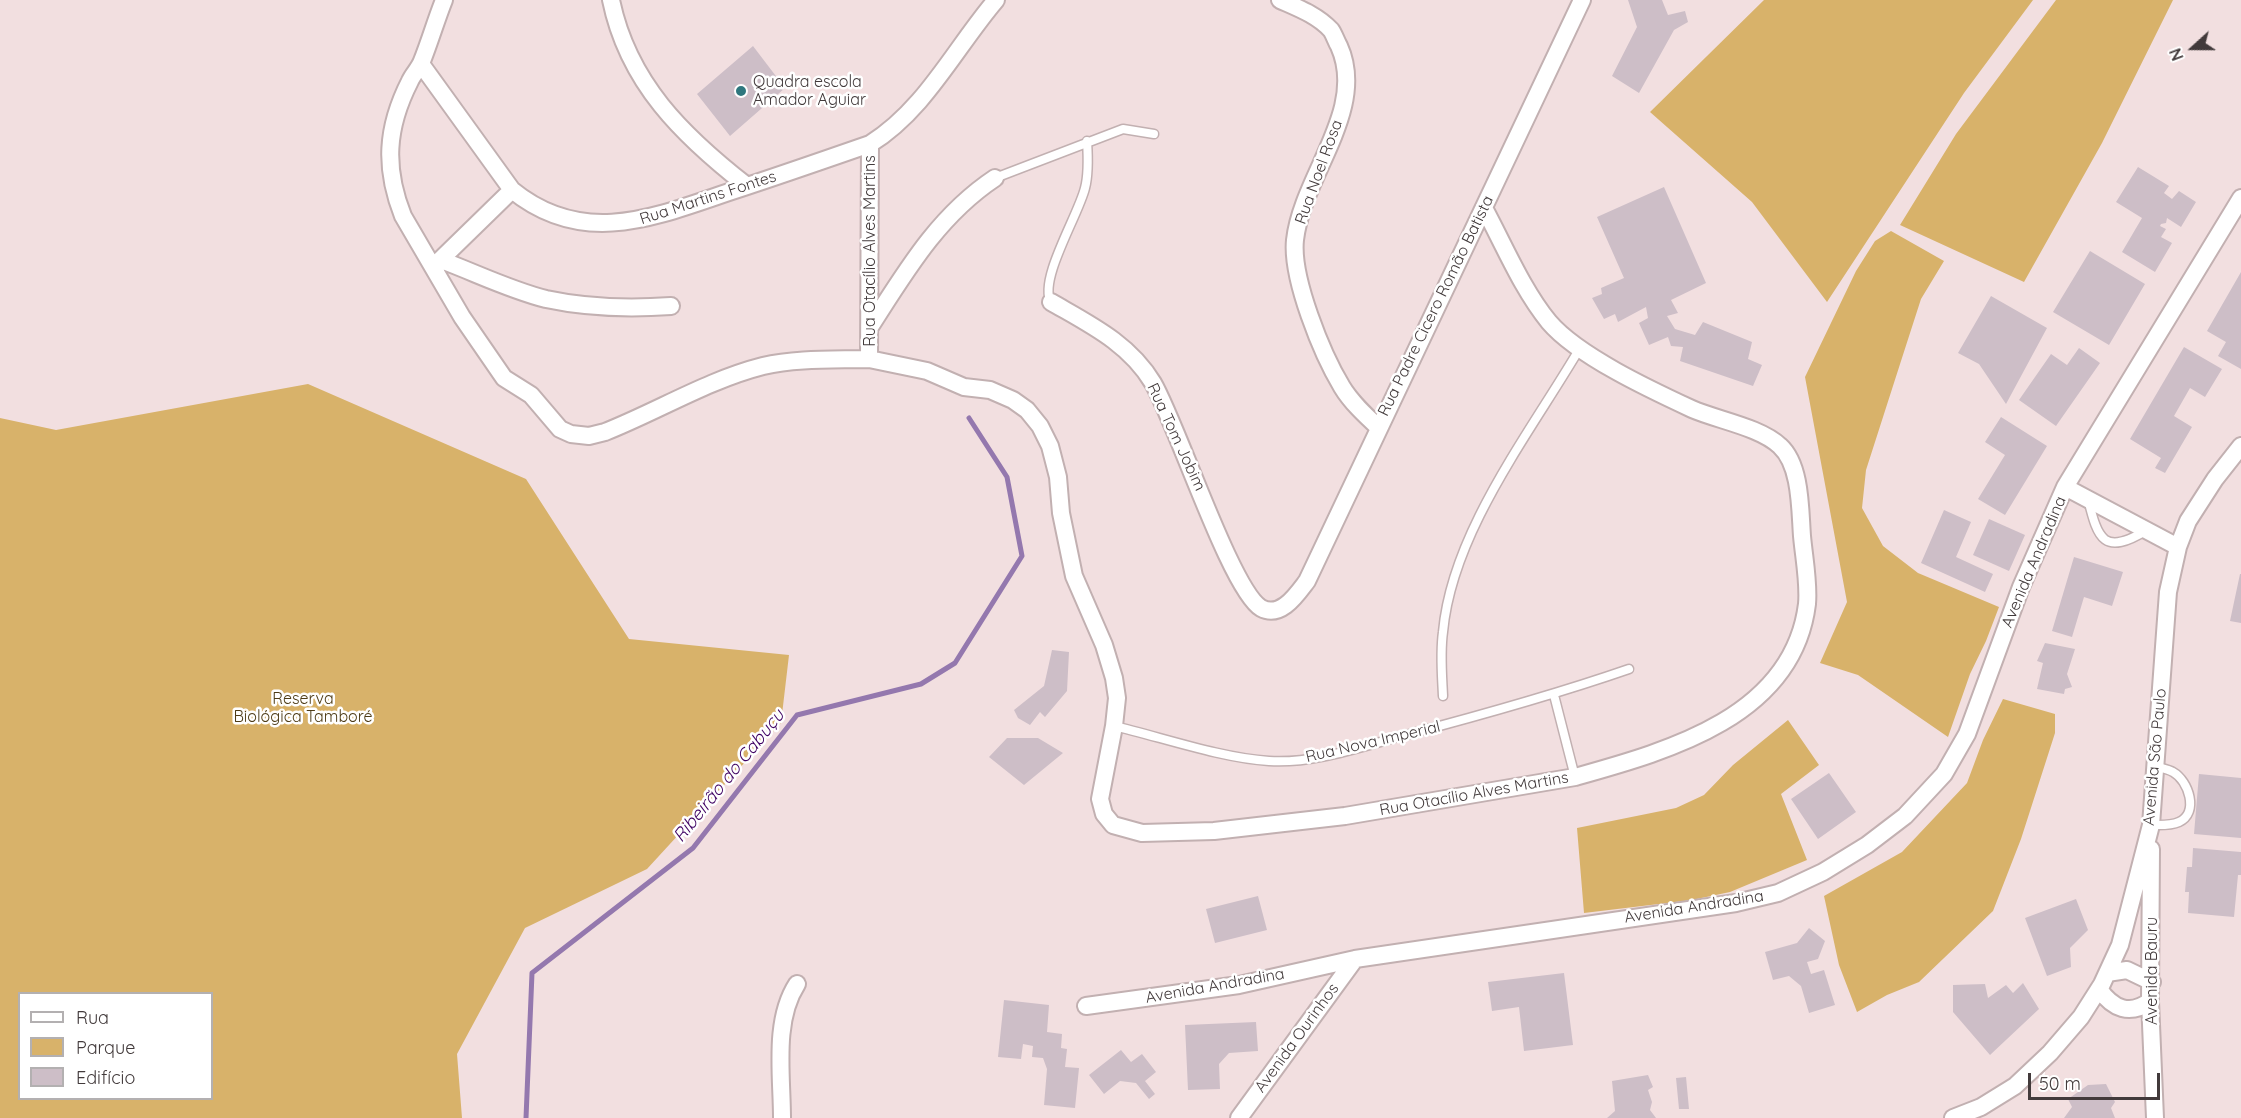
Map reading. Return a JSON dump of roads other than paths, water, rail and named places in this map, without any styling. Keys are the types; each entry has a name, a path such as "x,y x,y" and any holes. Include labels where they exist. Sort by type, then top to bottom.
{"street":[{"name":"Rua Otacílio Alves Martins","path":"444,0 421,64 410,80 397,114 392,130 389,165 394,193 403,216 437,263 472,332 504,378 531,395 560,429 571,434 589,436 605,432 718,381 763,367 789,362 869,359 927,371 964,387 990,390 1027,410 1040,426 1050,446 1058,477 1063,524 1074,576 1104,645 1114,678 1117,698 1114,726 1100,799 1104,814 1113,825 1142,833 1214,831 1334,818 1575,777 1611,767 1704,732 1741,712 1768,689 1784,668 1801,633 1807,602 1799,504 1789,457 1771,438 1692,409 1606,365 1580,348 1550,322 1525,284 1484,207"},
{"path":"611,0 624,45 645,83 668,117 747,186"},
{"name":"Rua Martins Fontes","path":"421,64 512,190 554,216 587,223 620,224 666,213 870,144 888,133 914,108 996,0"},
{"name":"Rua Noel Rosa","path":"1280,0 1313,15 1332,31 1342,54 1348,79 1344,103 1302,209 1295,241 1296,272 1320,338 1342,387 1378,427"},
{"name":"Rua Padre Cicero Romão Batista","path":"1284,606 1293,600 1307,581 1582,0"},
{"name":"Rua Otacílio Alves Martins","path":"869,359 870,144"},
{"path":"869,328 924,244 972,193 995,178"},
{"path":"512,190 437,263 544,298 588,307 623,309 671,306"},
{"name":"Avenida Andradina","path":"1086,1006 1239,985 1355,959 1736,903 1778,893 1823,872 1866,845 1905,816 1944,774 1967,734 2021,587 2065,487 2241,198"},
{"name":"Rua Tom Jobim","path":"1051,302 1094,325 1128,352 1152,382 1172,421 1226,552 1246,591 1259,607 1268,610 1284,606"},
{"name":"Avenida São Paulo","path":"1953,1118 1981,1107 2015,1086 2050,1053 2081,1017 2099,989 2120,945 2151,825 2168,592 2178,547 2188,521 2215,479 2241,446"},
{"path":"2065,487 2178,547"},
{"name":"Avenida Bauru","path":"2151,825 2152,982 2150,1001 2155,1118"},
{"name":"Avenida Ourinhos","path":"1239,1118 1355,959"},
{"path":"2107,973 2127,970 2138,973 2152,982"},
{"path":"782,1118 782,1018 788,998 797,984"},
{"path":"2099,989 2106,999 2123,1009 2134,1009 2150,1001"}],"lane":[{"path":"995,178 1123,129 1154,134"},
{"name":"Rua Tom Jobim","path":"1051,302 1048,296 1049,278 1086,186 1087,141"},
{"path":"1443,696 1443,630 1451,589 1478,516 1580,348"},
{"path":"2088,499 2096,531 2109,542 2125,542 2147,530"},
{"name":"Rua Nova Imperial","path":"1114,726 1224,753 1267,761 1284,761 1372,744 1554,695 1629,669"},
{"path":"1554,695 1575,777"},
{"path":"2151,825 2178,823 2186,818 2191,807 2189,792 2182,781 2174,772 2155,766"}],"waterway":[{"name":"Ribeirão do Cabuçu","path":"526,1118 532,973 693,848 797,715 921,684 955,663 1022,556 1007,477 969,418"}],"place":[{"name":"Quadra escola Amador Aguiar","path":"741,91"}],"park label":[{"name":"Reserva Biológica Tamboré","path":"303,708"}]}
